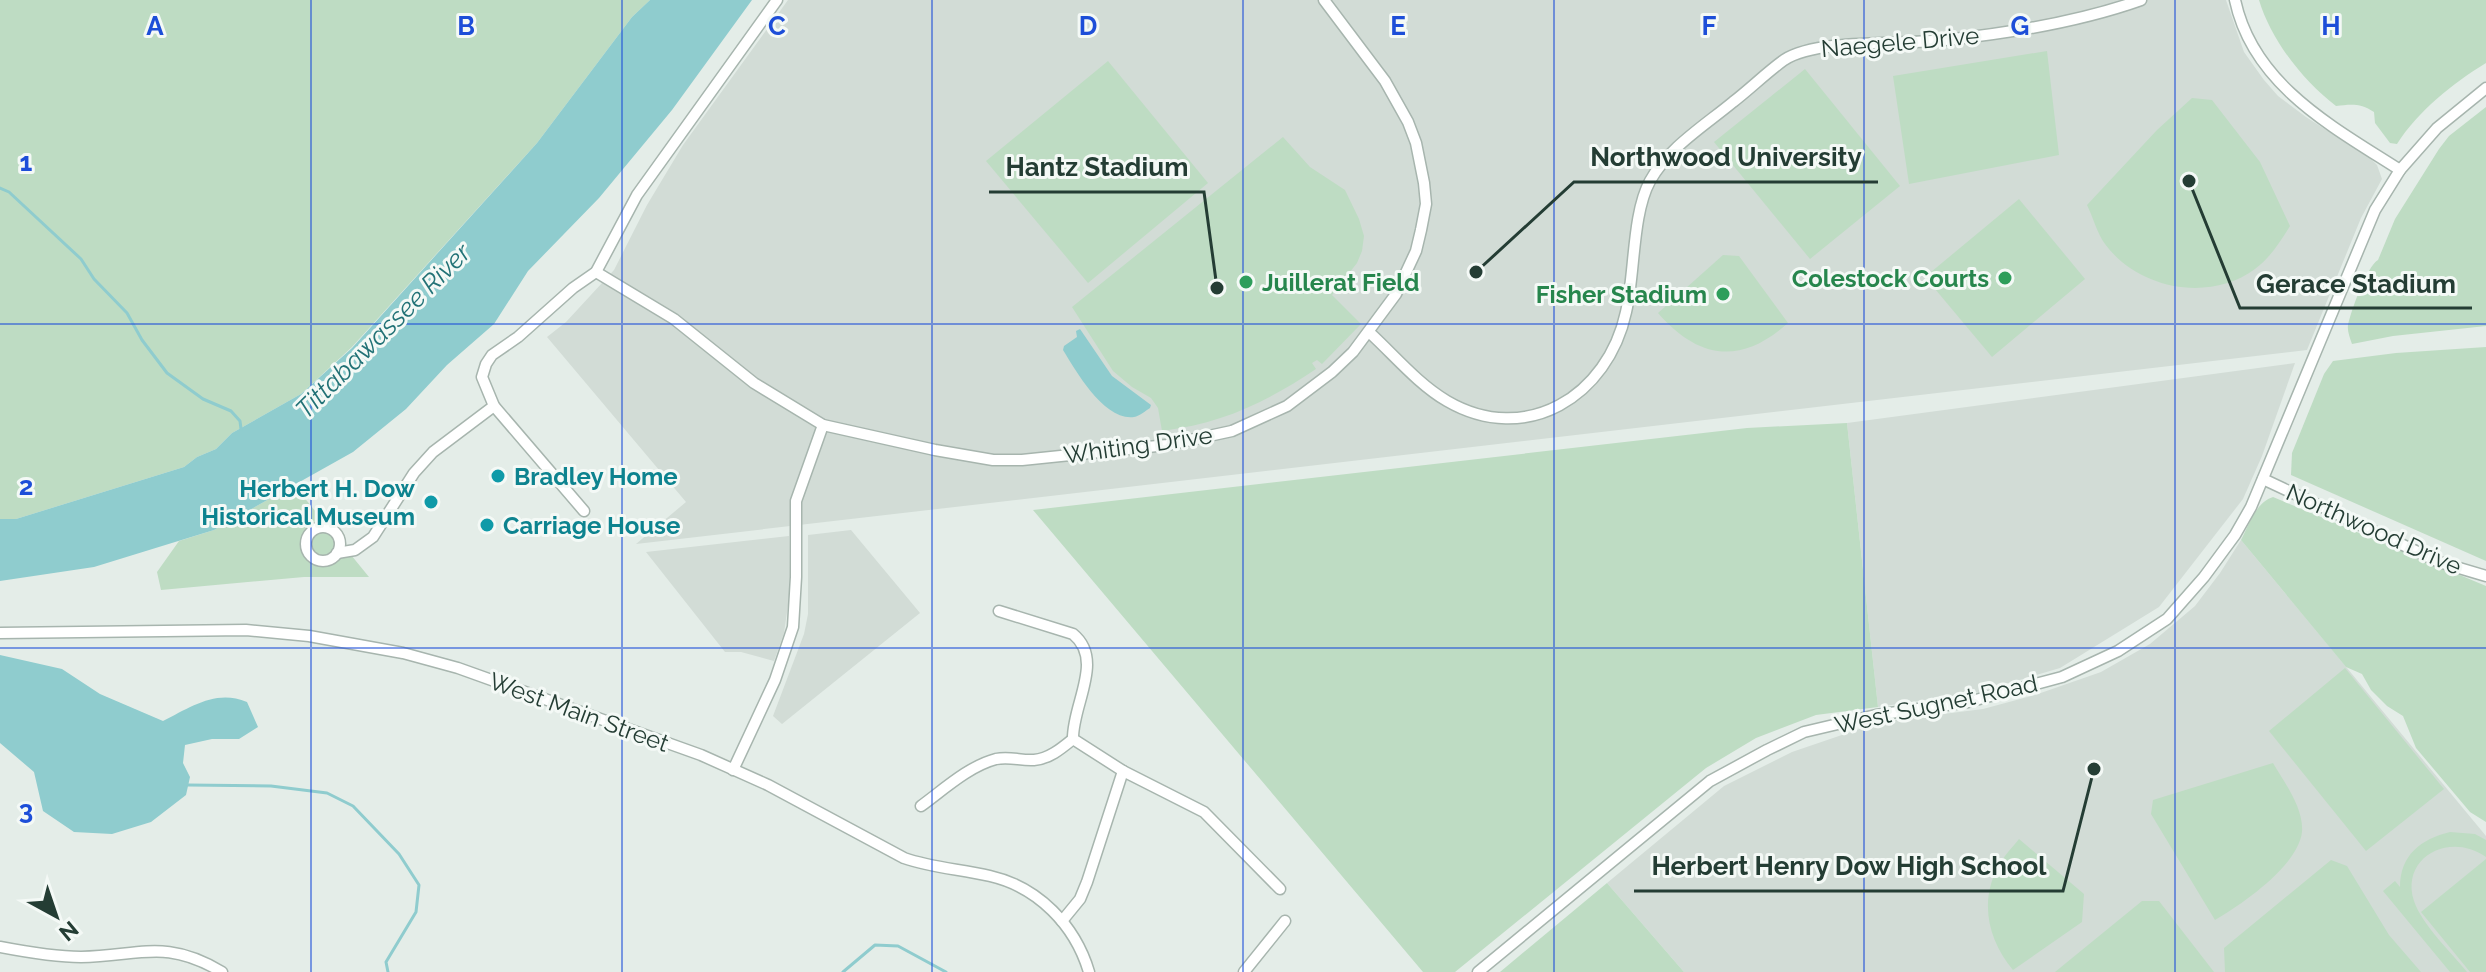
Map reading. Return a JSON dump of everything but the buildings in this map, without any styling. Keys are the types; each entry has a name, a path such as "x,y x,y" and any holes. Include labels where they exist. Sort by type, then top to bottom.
{"street":[{"path":"584,511 494,406 482,377 486,364 492,355 596,272 637,195 777,0"},
{"name":"Whiting Drive","path":"596,272 674,319 754,383 823,425 993,460 1051,458 1167,445 1232,431 1287,406 1332,372 1370,333 1396,294 1416,251 1426,204 1416,143 1403,111 1385,81 1324,0"},
{"name":"Naegele Drive","path":"1370,333 1429,387 1465,409 1512,419 1546,412 1587,385 1603,367 1618,341 1627,311 1648,184 1663,161 1786,59 1815,48 1989,35 2067,20 2141,0"},
{"path":"2235,0 2255,51 2280,85 2330,124 2400,170"},
{"name":"West Sugnet Road","path":"1478,972 1710,781 1767,750 1804,732 1876,715 1968,702 2062,677 2118,651 2167,619 2235,535 2263,479 2364,233 2400,170 2437,128 2486,88"},
{"path":"337,553 355,550 373,537 414,473 433,452 494,406"},
{"path":"733,770 775,680 793,627 796,501 823,425"},
{"name":"Northwood Drive","path":"2263,479 2439,562 2486,576"},
{"path":"999,611 1073,634 1083,642 1088,665 1073,726 1073,739"},
{"name":"West Main Street","path":"0,633 219,629 286,633 349,642 458,668 701,755 768,785 904,858 1013,883 1035,895 1062,921 1080,947 1089,972"},
{"path":"1073,739 1123,771 1204,812 1280,889"},
{"path":"921,806 956,780 992,760 1011,756 1034,760 1052,754 1073,739"},
{"path":"1062,921 1080,899 1087,882 1123,771"},
{"path":"1244,972 1285,921"},
{"path":"0,947 80,957 147,949 175,952 222,972"}],"shaded area":[{"path":"788,0 2226,0 2244,52 2264,80 2278,96 2306,117 2370,158 2377,165 2382,179 2361,218 2307,350 636,544 686,502 547,337 566,322 614,270 647,205 683,145"},
{"path":"2295,363 2243,499 2159,607 2060,668 1979,692 1878,707 1847,423"},
{"path":"851,530 920,613 782,724 773,716 804,634 808,614 808,535"},
{"path":"789,536 790,591 784,633 774,661 741,652 725,652 646,552"},
{"path":"2241,540 2486,836 2486,972 1684,972 1607,883 1724,786 1792,752 1880,722 1983,709 2101,672 2150,644 2195,606"}],"green space":[{"path":"0,0 650,0 632,17 537,143 352,347 301,394 232,433 216,449 184,467 16,519 0,519"},
{"path":"2259,0 2486,0 2486,63 2437,99 2415,120 2397,144 2390,143 2375,123 2374,112 2356,105 2336,106 2312,85 2280,45"},
{"path":"2047,51 2059,155 1909,184 1893,76"},
{"path":"1108,61 1208,183 1088,283 986,161"},
{"path":"1805,69 1900,186 1810,259 1714,142"},
{"path":"2192,98 2212,100 2260,162 2290,226 2270,255 2255,269 2237,280 2196,288 2155,281 2136,272 2102,240 2087,205 2157,130"},
{"path":"2486,107 2486,326 2393,336 2352,344 2348,327 2352,310 2395,219 2449,136"},
{"path":"1283,137 1310,167 1345,190 1359,219 1364,236 1362,251 1357,263 1332,295 1361,324 1322,364 1317,360 1312,363 1316,369 1279,392 1224,417 1162,431 1158,408 1151,398 1113,371 1072,307"},
{"name":"Colestock Courts","path":"2019,199 2085,279 1992,357 1925,277"},
{"name":"Fisher Stadium","path":"1723,255 1739,256 1788,323 1771,337 1737,351 1705,348 1673,329 1658,313"},
{"path":"2486,347 2486,561 2291,475 2292,453 2324,374 2333,361"},
{"path":"1847,423 1878,707 1816,715 1756,738 1706,768 1455,972 1423,972 1033,510 1747,428"},
{"path":"294,485 369,577 304,577 161,590 157,572 179,541 214,530"},
{"path":"2273,497 2486,586 2486,822 2470,812 2416,748 2403,716 2371,690 2362,674 2346,667 2241,540 2258,509"},
{"path":"2345,668 2444,789 2366,851 2269,731"},
{"path":"2273,763 2300,814 2302,832 2298,845 2291,858 2267,883 2215,920 2151,814 2153,800"},
{"path":"2450,832 2475,834 2486,840 2486,857 2458,847 2444,848 2421,861 2414,872 2412,885 2414,901 2424,920 2467,972 2450,972 2383,891 2395,881 2400,887 2404,866 2414,850 2430,839"},
{"path":"2019,839 2084,894 2082,922 2013,970 1991,930 1988,902 1995,873"},
{"path":"2486,859 2486,972 2470,972 2421,912"},
{"path":"2331,860 2347,866 2389,935 2421,972 2225,972 2224,948"},
{"path":"1607,883 1684,972 1500,972"},
{"path":"2142,901 2159,901 2214,972 2055,972"}],"water":[{"name":"Tittabawassee River","path":"650,0 752,0 672,110 599,198 528,271 494,324 447,365 406,409 353,452 214,530 94,567 0,581 0,519 16,519 184,467 216,449 232,433 301,394 352,348 537,143 632,17"},
{"path":"1080,329 1112,376 1151,405 1150,408 1134,417 1123,416 1112,411 1092,393 1063,350 1077,337 1076,331"},
{"path":"0,655 62,669 100,694 163,721 204,701 225,698 247,702 258,727 239,739 212,739 185,745 183,763 190,777 186,795 151,822 112,834 74,832 43,811 34,772 0,743"}],"waterway":[{"path":"0,188 9,192 81,259 94,279 127,313 142,340 167,373 203,399 231,411 240,421 241,429"},
{"path":"188,785 271,786 327,793 353,806 399,854 419,885 416,912 386,962 388,972"},
{"path":"843,972 875,945 898,946 946,972"}],"place":[{"name":"Gerace Stadium","path":"2189,181"},
{"name":"Northwood University","path":"1476,272"},
{"name":"Colestock Courts","path":"2005,278"},
{"name":"Juillerat Field","path":"1246,282"},
{"name":"Hantz Stadium","path":"1217,288"},
{"name":"Fisher Stadium","path":"1723,294"},
{"name":"Bradley Home","path":"498,476"},
{"name":"Herbert H. Dow Historical Museum","path":"431,502"},
{"name":"Carriage House","path":"487,525"},
{"name":"Herbert Henry Dow High School","path":"2094,769"}]}
